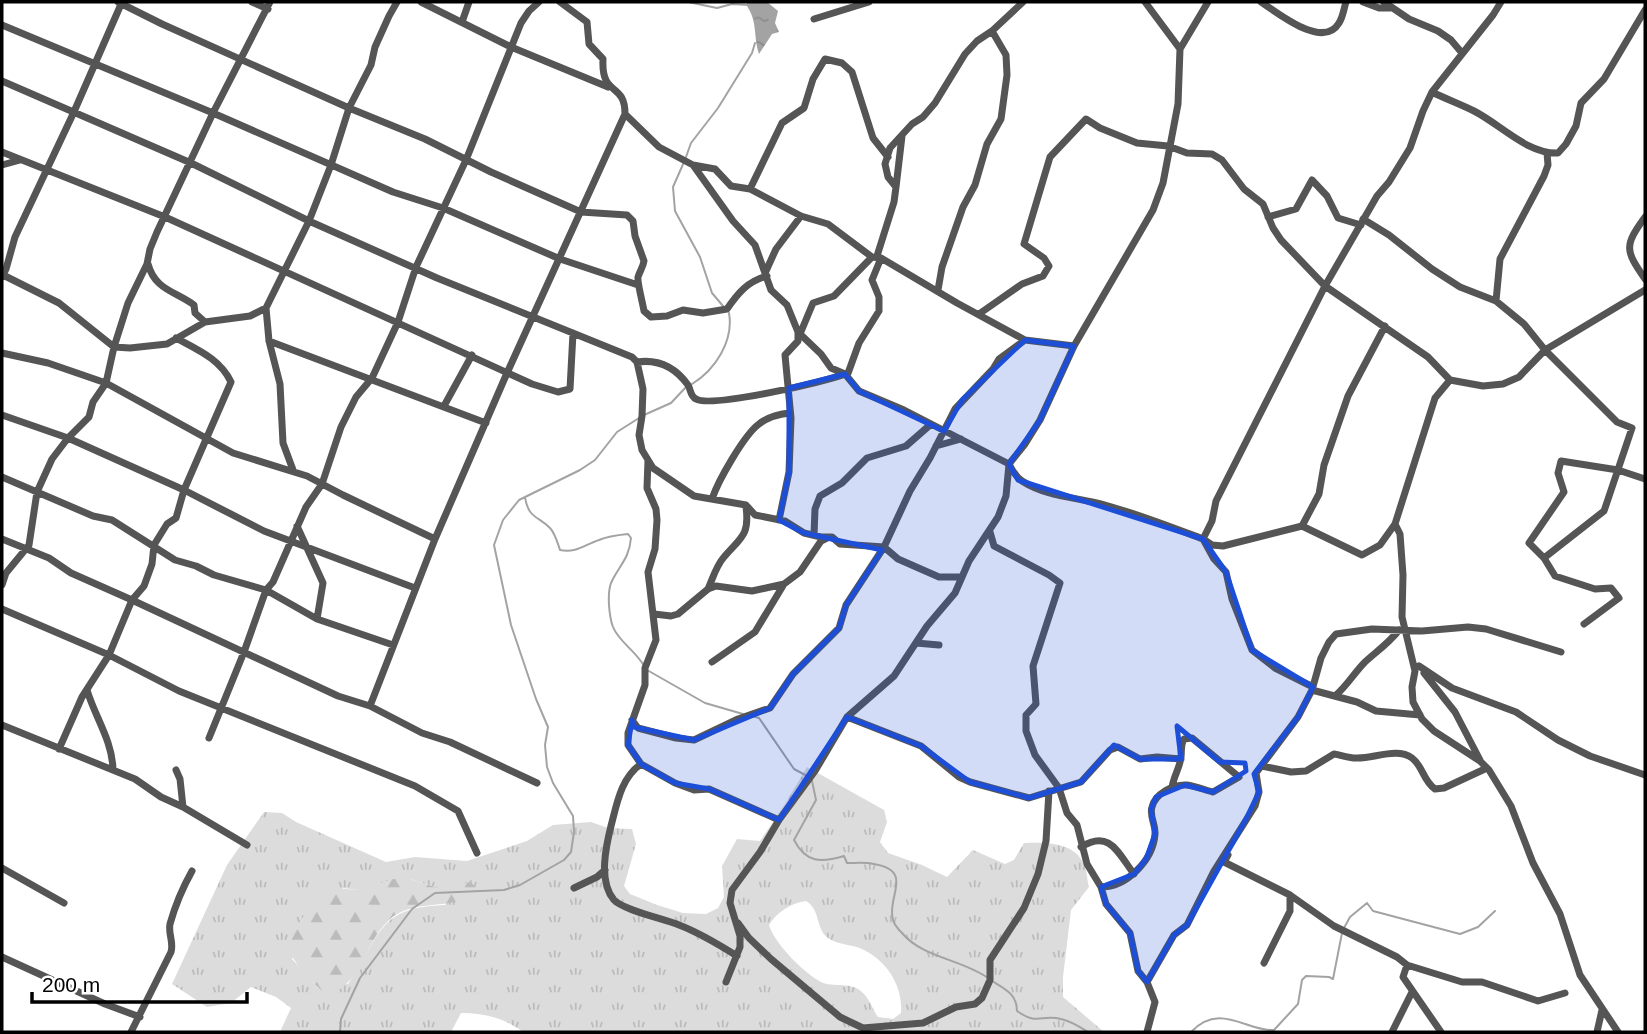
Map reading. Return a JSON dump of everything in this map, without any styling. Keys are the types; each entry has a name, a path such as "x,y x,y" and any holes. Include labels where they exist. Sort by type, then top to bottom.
{"street":[{"path":"266,308 250,316 205,322 167,344 114,347 58,303 2,276 15,237 73,114 120,2 162,24 425,139 581,212 627,215 631,218 644,261 638,285 644,311 651,317 683,310 703,313 727,309 736,295 752,281 766,274 776,249 801,216"},
{"path":"2,585 6,573 29,545 37,492 52,459 89,417 93,402 106,383 128,303 147,264 150,249 213,113 269,6 252,2"},
{"path":"293,470 283,443 280,384 269,341 266,308 309,221 349,108 371,65 375,47 388,16 397,2"},
{"path":"421,2 511,47 620,92"},
{"path":"462,22 469,2"},
{"path":"209,738 266,590 273,582 306,507 322,484 341,427 356,397 372,379 397,322 416,267 466,160 511,47 529,10 539,2"},
{"path":"370,706 435,539 625,114 625,102 620,92 608,86 604,80 603,59 589,44 587,22 560,2"},
{"path":"814,19 869,2"},
{"path":"896,187 888,177 885,164 890,148 935,103 965,54 1023,2"},
{"path":"1145,2 1180,49"},
{"path":"726,982 737,956 740,936 730,903 732,890 815,771 847,717 894,676 955,593 977,547 990,532 1006,496 1009,464 1040,420 1074,346 1153,210 1163,183 1179,91 1180,49 1208,2"},
{"path":"1261,2 1290,22 1321,34 1333,31 1340,23 1346,2"},
{"path":"1363,2 1379,8 1392,8"},
{"path":"1384,2 1409,19 1438,31 1451,40 1462,53"},
{"path":"1203,539 1212,521 1216,501 1325,286 1410,148 1433,92 1501,2"},
{"path":"1433,92 1475,112 1547,153 1558,153 1576,126 1581,103 1604,79 1645,10"},
{"path":"2,25 393,192 443,208 560,259 638,285"},
{"path":"938,290 942,267 963,207 975,185 987,144 1001,119 1007,75 1006,55 992,31"},
{"path":"750,189 782,123 804,108 813,79 825,59 842,63 852,72 873,138 888,157"},
{"path":"2,81 191,163 309,221 624,354 637,362 650,360 670,367 697,400 726,400 824,382 846,375"},
{"path":"625,114 659,147 694,164 715,169 731,186 750,189 801,216 828,224 877,257 1025,340 1074,346"},
{"path":"979,314 1022,284 1043,276 1049,266 1044,258 1024,244 1050,157 1086,119 1100,128 1137,143 1168,146 1187,153 1212,155 1222,160 1244,189 1263,204 1281,240 1325,286 1428,356 1450,380 1483,386 1503,384 1519,377 1545,350 1645,290"},
{"path":"846,375 859,343 879,311 878,297 872,280 894,202 902,135"},
{"path":"2,152 165,217 545,388 567,392 571,386 573,333"},
{"path":"1496,301 1500,259 1544,176 1548,165 1547,153"},
{"path":"2,165 20,160"},
{"path":"694,164 733,222 755,244 771,290 791,310 799,333 831,368 846,375 859,391 1009,464 1018,480 1037,489 1132,513 1203,539 1212,545 1223,546 1302,526 1362,555 1380,545 1395,524 1435,398 1450,380"},
{"path":"1268,217 1296,209 1312,180 1327,196 1338,218 1362,222 1389,235 1460,287 1496,301 1524,324 1545,350 1617,422 1632,428 1604,511 1544,558"},
{"path":"1645,217 1629,244 1629,253 1645,279"},
{"path":"779,520 789,472 790,413 785,355 797,341 813,303 834,296 877,257"},
{"path":"147,264 151,276 159,285 194,305 195,313 205,322"},
{"path":"1302,526 1319,494 1324,465 1348,396 1385,326"},
{"path":"59,749 87,690 109,655 132,600 144,586 152,564 154,545 167,524 176,518 205,437 231,382 225,370 209,356 176,338"},
{"path":"632,720 638,728 694,740 738,719 770,708 793,674 839,628 846,605 884,547 910,491 962,400 987,376 999,359 1025,340"},
{"path":"269,341 486,423"},
{"path":"2,353 48,363 106,383 233,453 293,470 435,539"},
{"path":"444,406 472,355"},
{"path":"637,362 643,389 639,435 642,450 653,468 689,494 746,505 755,515 790,524 804,533 832,537 840,544 884,547 898,559 939,577 962,577"},
{"path":"712,499 718,482 754,428 769,418 790,413"},
{"path":"2,415 68,438 184,490 290,542 415,587"},
{"path":"814,535 815,509 820,496 842,483 867,458 906,446 930,425"},
{"path":"936,446 961,439"},
{"path":"648,457 647,488 656,509 657,520 655,550 648,572 656,639 645,668 645,685 628,733 628,745 641,764 676,783 694,790 704,788 715,791 779,820"},
{"path":"1584,624 1619,598 1611,588 1595,589 1555,576 1544,558 1529,543 1564,492 1558,473 1561,461 1618,470 1645,479"},
{"path":"2,477 93,516 112,520 176,560 214,575 266,590 317,619 393,645"},
{"path":"654,614 678,614 708,589 724,557 746,531 746,505"},
{"path":"1395,524 1400,534 1403,575 1401,630 1413,657 1455,712 1480,761"},
{"path":"297,526 323,583 317,619"},
{"path":"990,532 994,546 1060,583 1032,666 1036,704 1026,715 1026,731 1035,755 1059,788 1067,813 1077,825 1087,864 1101,887 1106,904 1130,933 1138,971 1147,982 1155,1002 1147,1032"},
{"path":"712,662 755,632 784,584 800,572 821,541 832,537"},
{"path":"2,539 49,558 71,573 338,696 370,706 422,733 450,742 537,783"},
{"path":"1203,539 1214,559 1226,572 1232,599 1252,650 1275,668 1312,689 1376,710 1420,715"},
{"path":"708,589 725,586 752,591 784,584"},
{"path":"2,609 109,655 179,691 395,777 434,797 458,811 477,853"},
{"path":"1147,982 1174,935 1187,925 1214,872 1255,806 1259,792 1256,773 1298,717 1312,689 1321,659 1336,634 1372,629 1434,631 1468,627 1486,629 1561,652"},
{"path":"1335,696 1350,683 1363,664 1401,630"},
{"path":"916,643 939,645"},
{"path":"1413,657 1413,702 1420,715 1443,739 1480,761 1511,806 1533,863 1560,914 1580,975 1618,1032"},
{"path":"1419,666 1452,688 1516,712 1558,740 1590,756 1645,775"},
{"path":"87,690 95,715 111,747 113,769"},
{"path":"847,717 920,746 959,777 970,782 1029,797 1081,782 1110,750 1118,747 1140,760 1157,757 1181,759"},
{"path":"2,725 135,779 161,797 247,845"},
{"path":"1101,887 1112,887 1135,874 1146,859 1155,834 1151,809 1156,797 1172,788 1185,785 1213,792 1239,777 1192,738 1184,739 1172,788"},
{"path":"1262,766 1290,772 1306,771 1334,754 1355,758 1387,754 1408,755 1416,761 1426,781 1435,789 1444,788 1487,768"},
{"path":"641,764 629,774 622,789 607,844 605,870 611,896 618,903 706,937 737,956"},
{"path":"176,770 180,779 183,807"},
{"path":"735,919 748,938 771,959 840,1017 863,1028 923,1023 956,1007 975,1004 982,998 990,980 990,960 1024,908 1038,874 1046,841 1049,791"},
{"path":"1259,792 1224,862 1290,895 1334,926 1397,957 1407,965 1462,982 1482,982 1538,1001 1565,993"},
{"path":"1081,847 1093,840 1107,842 1113,845 1135,874"},
{"path":"2,868 64,903"},
{"path":"574,888 605,870"},
{"path":"131,1032 171,952 173,944 170,926 192,871"},
{"path":"1264,963 1290,911 1290,895"},
{"path":"2,957 140,1017"},
{"path":"1407,965 1403,976 1441,1032"},
{"path":"1392,1032 1412,992"},
{"path":"1594,999 1603,1011 1597,1032"}],"highlighted area":[{"path":"1025,340 1074,346 1040,420 1009,464 1018,480 1203,539 1226,572 1252,650 1313,687 1298,717 1254,774 1259,792 1246,819 1187,925 1174,935 1147,982 1138,971 1130,933 1106,904 1101,887 1134,874 1146,859 1155,834 1151,809 1156,797 1185,785 1213,792 1246,771 1245,763 1220,762 1177,726 1181,759 1140,759 1114,745 1081,782 1029,798 970,782 921,746 847,717 779,820 709,789 675,783 641,764 628,745 632,720 634,727 694,740 770,708 793,674 839,628 846,605 882,550 804,533 779,520 789,472 789,388 845,374 859,391 944,431 962,400"}],"green space":[{"path":"807,767 884,810 887,822 880,842 888,853 947,877 973,850 1005,864 1014,860 1024,843 1050,843 1073,851 1084,864 1089,887 1071,910 1063,997 1104,1032 523,1032 494,1017 461,1013 451,1032 280,1032 291,1008 276,997 251,987 231,1003 207,1007 172,984 227,865 264,812 282,813 296,822 386,862 415,857 467,861 527,841 553,825 591,822 608,828 632,829 636,844 624,886 630,894 683,913 706,914 718,908 724,897 722,866 737,839 760,841","holes":["410,879 435,887 447,886 446,905 406,911 393,918 375,938 348,984 318,988 292,959 343,888 358,890","806,901 814,909 821,929 828,938 864,950 887,968 899,994 901,1013 893,1019 878,1017 859,989 821,982 798,965 783,949 769,925 785,909"]},
{"path":"393,879 410,879 435,887 471,882 479,892 457,902 409,909 398,914 380,930 349,982 328,995 305,974 288,947 301,921 317,898 325,893 337,889 361,889"}],"water":[{"path":"747,2 767,2 778,11 775,23 779,32 772,34 759,54 754,24"}],"waterway":[{"path":"688,2 717,8 732,4 749,5"},
{"path":"686,157 691,143 718,108 752,53 755,43"},
{"path":"684,162 673,187 675,211 700,257 712,293 723,306"},
{"path":"692,384 708,371 721,354 729,334 729,313"},
{"path":"644,415 671,403 687,386"},
{"path":"340,1032 341,1019 360,978 412,909 435,893 504,890 520,885 564,860 571,852 573,816 553,783 547,767 545,745 548,727 511,625 494,545 503,520 519,500 595,460 617,432 639,418"},
{"path":"525,497 531,513 552,530 560,550 576,549 613,536 628,534 631,538 626,557 611,583 610,611 616,632 644,666"},
{"path":"647,670 705,703 743,714"},
{"path":"752,716 759,718 794,769 809,777"},
{"path":"812,781 816,800 794,840 799,848 815,859 828,860 844,856 847,863 868,863 886,867 893,872 896,879 892,911 894,922 901,932 920,948 988,978"},
{"path":"1344,928 1350,917 1367,903 1373,911 1460,934 1478,927 1495,911"},
{"path":"1191,1032 1202,1023 1223,1018 1274,1030 1298,1004 1302,980 1306,976 1333,979 1342,933"},
{"path":"992,981 1009,993 1015,1000 1017,1011 1024,1015 1035,1019 1065,1020 1088,1032"}]}
